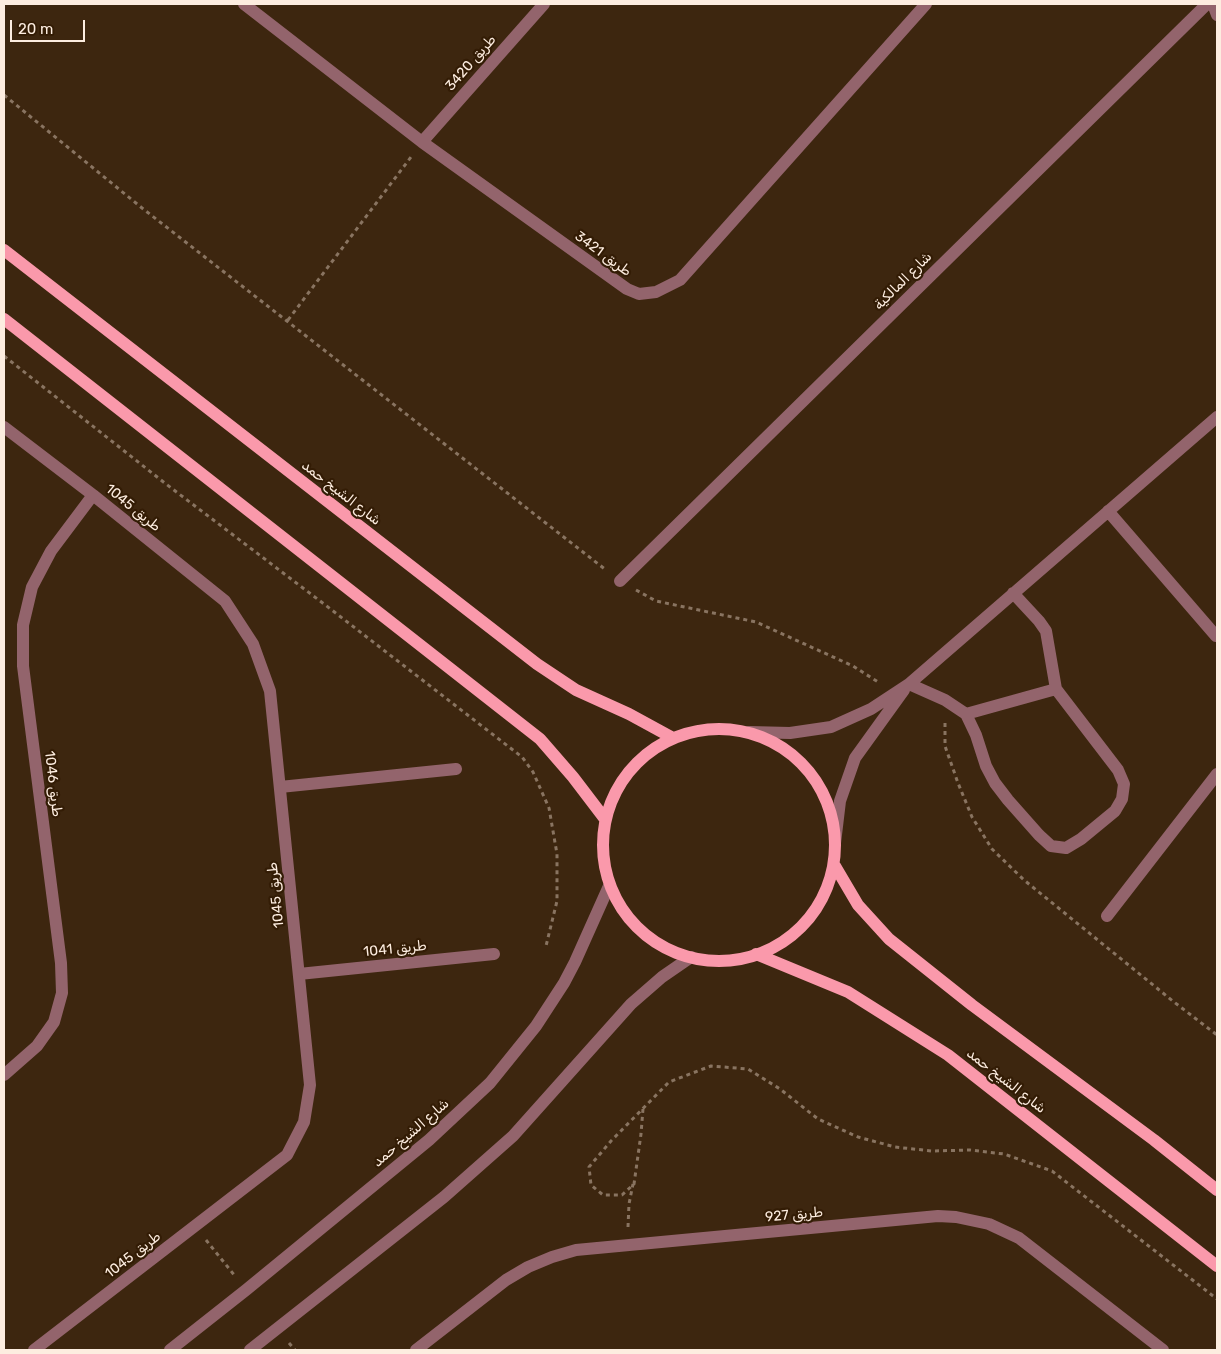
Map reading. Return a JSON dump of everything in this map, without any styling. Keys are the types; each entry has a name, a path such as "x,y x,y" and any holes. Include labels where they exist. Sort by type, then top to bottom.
{"main road":[{"name":"شارع الشيخ حمد","path":"4,250 537,664 576,690 628,714 673,738"},
{"path":"4,319 540,739 573,777 605,819"},
{"path":"711,729 749,732 777,744 800,762 819,786 830,813 835,843 835,866 820,900 803,923 781,942 756,954 740,959 724,960 691,957 664,948 641,932 623,911 610,886 604,864 602,842 605,819 615,793 630,770 650,752 673,738 711,729"},
{"path":"835,866 858,905 888,939 1154,1140 1217,1190"},
{"name":"شارع الشيخ حمد","path":"756,954 848,992 948,1055 1217,1266"}],"street":[{"name":"طريق 3421","path":"244,4 422,142 627,289 639,294 656,292 680,280 926,4"},
{"name":"طريق 3420","path":"422,142 544,4"},
{"name":"شارع المالكية","path":"620,581 1207,4"},
{"path":"1216,4 1214,7 1217,15"},
{"path":"749,732 790,733 831,727 871,709 908,684 1213,421 1217,434"},
{"name":"طريق 1045","path":"4,427 94,495 225,601 253,644 270,691 310,1085 304,1122 287,1155 34,1350"},
{"name":"طريق 1046","path":"4,1074 37,1046 54,1022 62,993 61,963 23,666 23,626 32,586 51,551 94,495"},
{"path":"1108,511 1216,636"},
{"path":"908,684 945,700 966,714 976,735 986,766 996,783 1039,836 1051,846 1066,848 1081,839 1115,811 1122,799 1124,784 1118,770 1056,689 1046,631 1014,593"},
{"path":"835,843 840,801 855,758 908,684"},
{"path":"966,714 1056,689"},
{"path":"280,787 456,768"},
{"path":"1107,916 1217,774"},
{"name":"شارع الشيخ حمد","path":"170,1350 429,1140 490,1083 536,1026 564,983 610,886"},
{"name":"طريق 1041","path":"299,974 494,954"},
{"path":"250,1350 444,1197 513,1136 631,1004 662,977 691,957"},
{"name":"طريق 927","path":"416,1350 506,1280 528,1267 576,1250 938,1216 956,1216 989,1224 1020,1238 1161,1350"}],"path":[{"path":"4,95 142,208 288,320 620,581 656,601 756,622 853,666 878,682 908,684"},
{"path":"288,320 422,142"},
{"path":"4,356 159,478 522,757 533,772 548,808 557,854 557,901 546,946"},
{"path":"945,700 945,746 972,817 992,849 1024,880 1217,1035"},
{"path":"634,1184 622,1195 603,1195 591,1185 589,1167 611,1141 669,1082 711,1066 748,1069 780,1089 818,1119 858,1137 895,1147 932,1151 970,1150 1004,1154 1052,1171 1217,1299"},
{"path":"631,1245 628,1224 643,1109"},
{"path":"195,1226 246,1290"}]}
